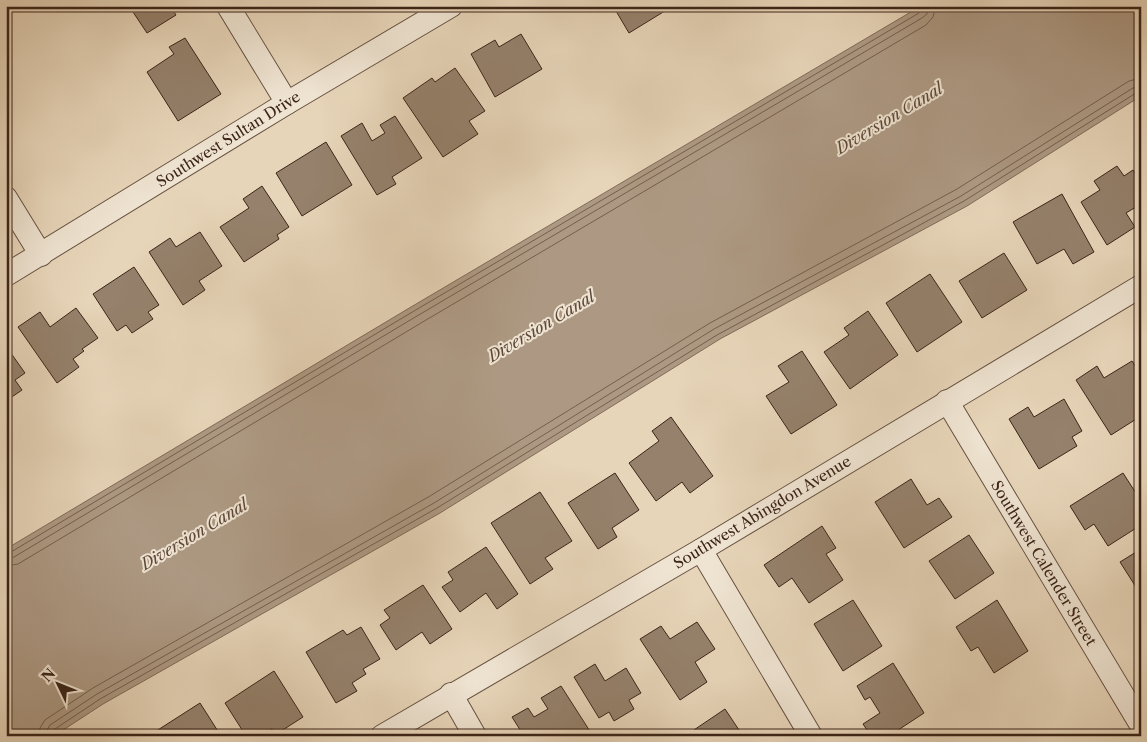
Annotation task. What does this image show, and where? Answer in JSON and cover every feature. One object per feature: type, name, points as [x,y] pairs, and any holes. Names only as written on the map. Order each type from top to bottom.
[{"type":"street","points":[[228,6],[287,103]]},
{"type":"street","name":"Southwest Sultan Drive","points":[[6,275],[287,103],[451,6]]},
{"type":"street","points":[[6,198],[41,255]]},
{"type":"street","name":"Southwest Abingdon Avenue","points":[[382,736],[451,694],[701,550],[1141,286]]},
{"type":"street","name":"Southwest Calender Street","points":[[947,401],[1141,725]]},
{"type":"street","points":[[701,550],[811,736]]},
{"type":"street","points":[[451,694],[475,736]]},
{"type":"water","name":"Diversion Canal","points":[[921,6],[1141,6],[1141,96],[967,206],[720,339],[440,513],[103,704],[54,736],[6,736],[6,549]]},
{"type":"building","points":[[129,6],[170,6],[176,15],[147,33]]},
{"type":"building","points":[[613,6],[673,6],[629,33]]},
{"type":"building","points":[[521,34],[542,69],[495,97],[471,54],[495,40],[499,47]]},
{"type":"building","points":[[185,38],[221,94],[178,121],[147,72],[174,54],[169,47]]},
{"type":"building","points":[[455,68],[485,111],[469,121],[478,134],[443,157],[403,98],[432,78],[435,82]]},
{"type":"building","points":[[395,116],[422,158],[392,177],[396,184],[377,195],[341,136],[362,123],[372,141],[385,133],[380,125]]},
{"type":"building","points":[[326,142],[352,185],[302,216],[276,173]]},
{"type":"building","points":[[1117,166],[1124,176],[1133,170],[1141,182],[1141,204],[1126,213],[1135,227],[1107,245],[1081,202],[1100,190],[1094,181]]},
{"type":"building","points":[[262,186],[289,227],[277,235],[279,239],[244,262],[220,227],[249,208],[243,199]]},
{"type":"building","points":[[1062,194],[1094,252],[1073,264],[1064,249],[1037,264],[1013,222]]},
{"type":"building","points":[[200,232],[222,266],[199,281],[205,290],[183,305],[149,252],[170,238],[176,247]]},
{"type":"building","points":[[1004,253],[1027,290],[982,318],[959,281]]},
{"type":"building","points":[[134,267],[159,305],[148,312],[153,319],[132,333],[126,325],[117,331],[93,294]]},
{"type":"building","points":[[930,274],[962,322],[917,352],[886,303]]},
{"type":"building","points":[[76,308],[98,338],[82,349],[84,351],[73,359],[79,367],[57,383],[18,327],[40,312],[50,327]]},
{"type":"building","points":[[868,311],[898,355],[850,389],[824,352],[849,335],[844,328]]},
{"type":"building","points":[[8,349],[25,373],[15,380],[22,390],[6,401],[6,350]]},
{"type":"building","points":[[802,351],[837,405],[791,434],[766,396],[789,382],[778,366]]},
{"type":"building","points":[[1132,361],[1141,375],[1141,416],[1111,435],[1076,380],[1097,366],[1104,378]]},
{"type":"building","points":[[1064,399],[1082,431],[1072,437],[1077,446],[1039,469],[1009,419],[1028,407],[1034,417]]},
{"type":"building","points":[[671,417],[713,476],[690,493],[682,482],[656,501],[629,463],[659,441],[652,431]]},
{"type":"building","points":[[615,473],[639,510],[612,528],[617,537],[598,549],[568,503]]},
{"type":"building","points":[[1123,473],[1141,501],[1141,525],[1108,546],[1094,524],[1085,530],[1070,506]]},
{"type":"building","points":[[911,479],[927,505],[939,498],[952,517],[904,548],[875,502]]},
{"type":"building","points":[[540,492],[572,541],[545,558],[553,569],[530,584],[491,523]]},
{"type":"building","points":[[822,526],[836,548],[826,554],[843,580],[809,603],[792,578],[779,587],[764,565]]},
{"type":"building","points":[[969,535],[994,573],[955,599],[929,561]]},
{"type":"building","points":[[486,547],[518,594],[497,609],[486,593],[460,612],[442,587],[453,580],[448,572]]},
{"type":"building","points":[[1141,549],[1141,595],[1120,562]]},
{"type":"building","points":[[423,585],[452,629],[430,644],[422,632],[396,650],[380,625],[390,618],[384,610]]},
{"type":"building","points":[[853,600],[882,646],[843,671],[814,624]]},
{"type":"building","points":[[997,600],[1028,651],[994,673],[978,647],[971,651],[956,627]]},
{"type":"building","points":[[697,622],[715,649],[695,662],[707,682],[680,700],[640,639],[661,626],[670,639]]},
{"type":"building","points":[[361,627],[380,659],[363,669],[366,674],[352,683],[357,691],[336,703],[306,652],[343,630],[347,635]]},
{"type":"building","points":[[893,663],[924,713],[889,736],[871,736],[863,724],[880,713],[870,697],[865,700],[857,686]]},
{"type":"building","points":[[595,664],[605,681],[626,668],[641,693],[629,700],[634,709],[614,721],[609,712],[599,718],[574,677]]},
{"type":"building","points":[[274,671],[303,717],[275,735],[272,729],[261,736],[246,736],[225,703]]},
{"type":"building","points":[[561,686],[593,736],[524,736],[512,717],[528,708],[534,717],[548,709],[541,698]]},
{"type":"building","points":[[200,703],[221,736],[150,735]]},
{"type":"building","points":[[725,709],[743,736],[685,736]]}]
